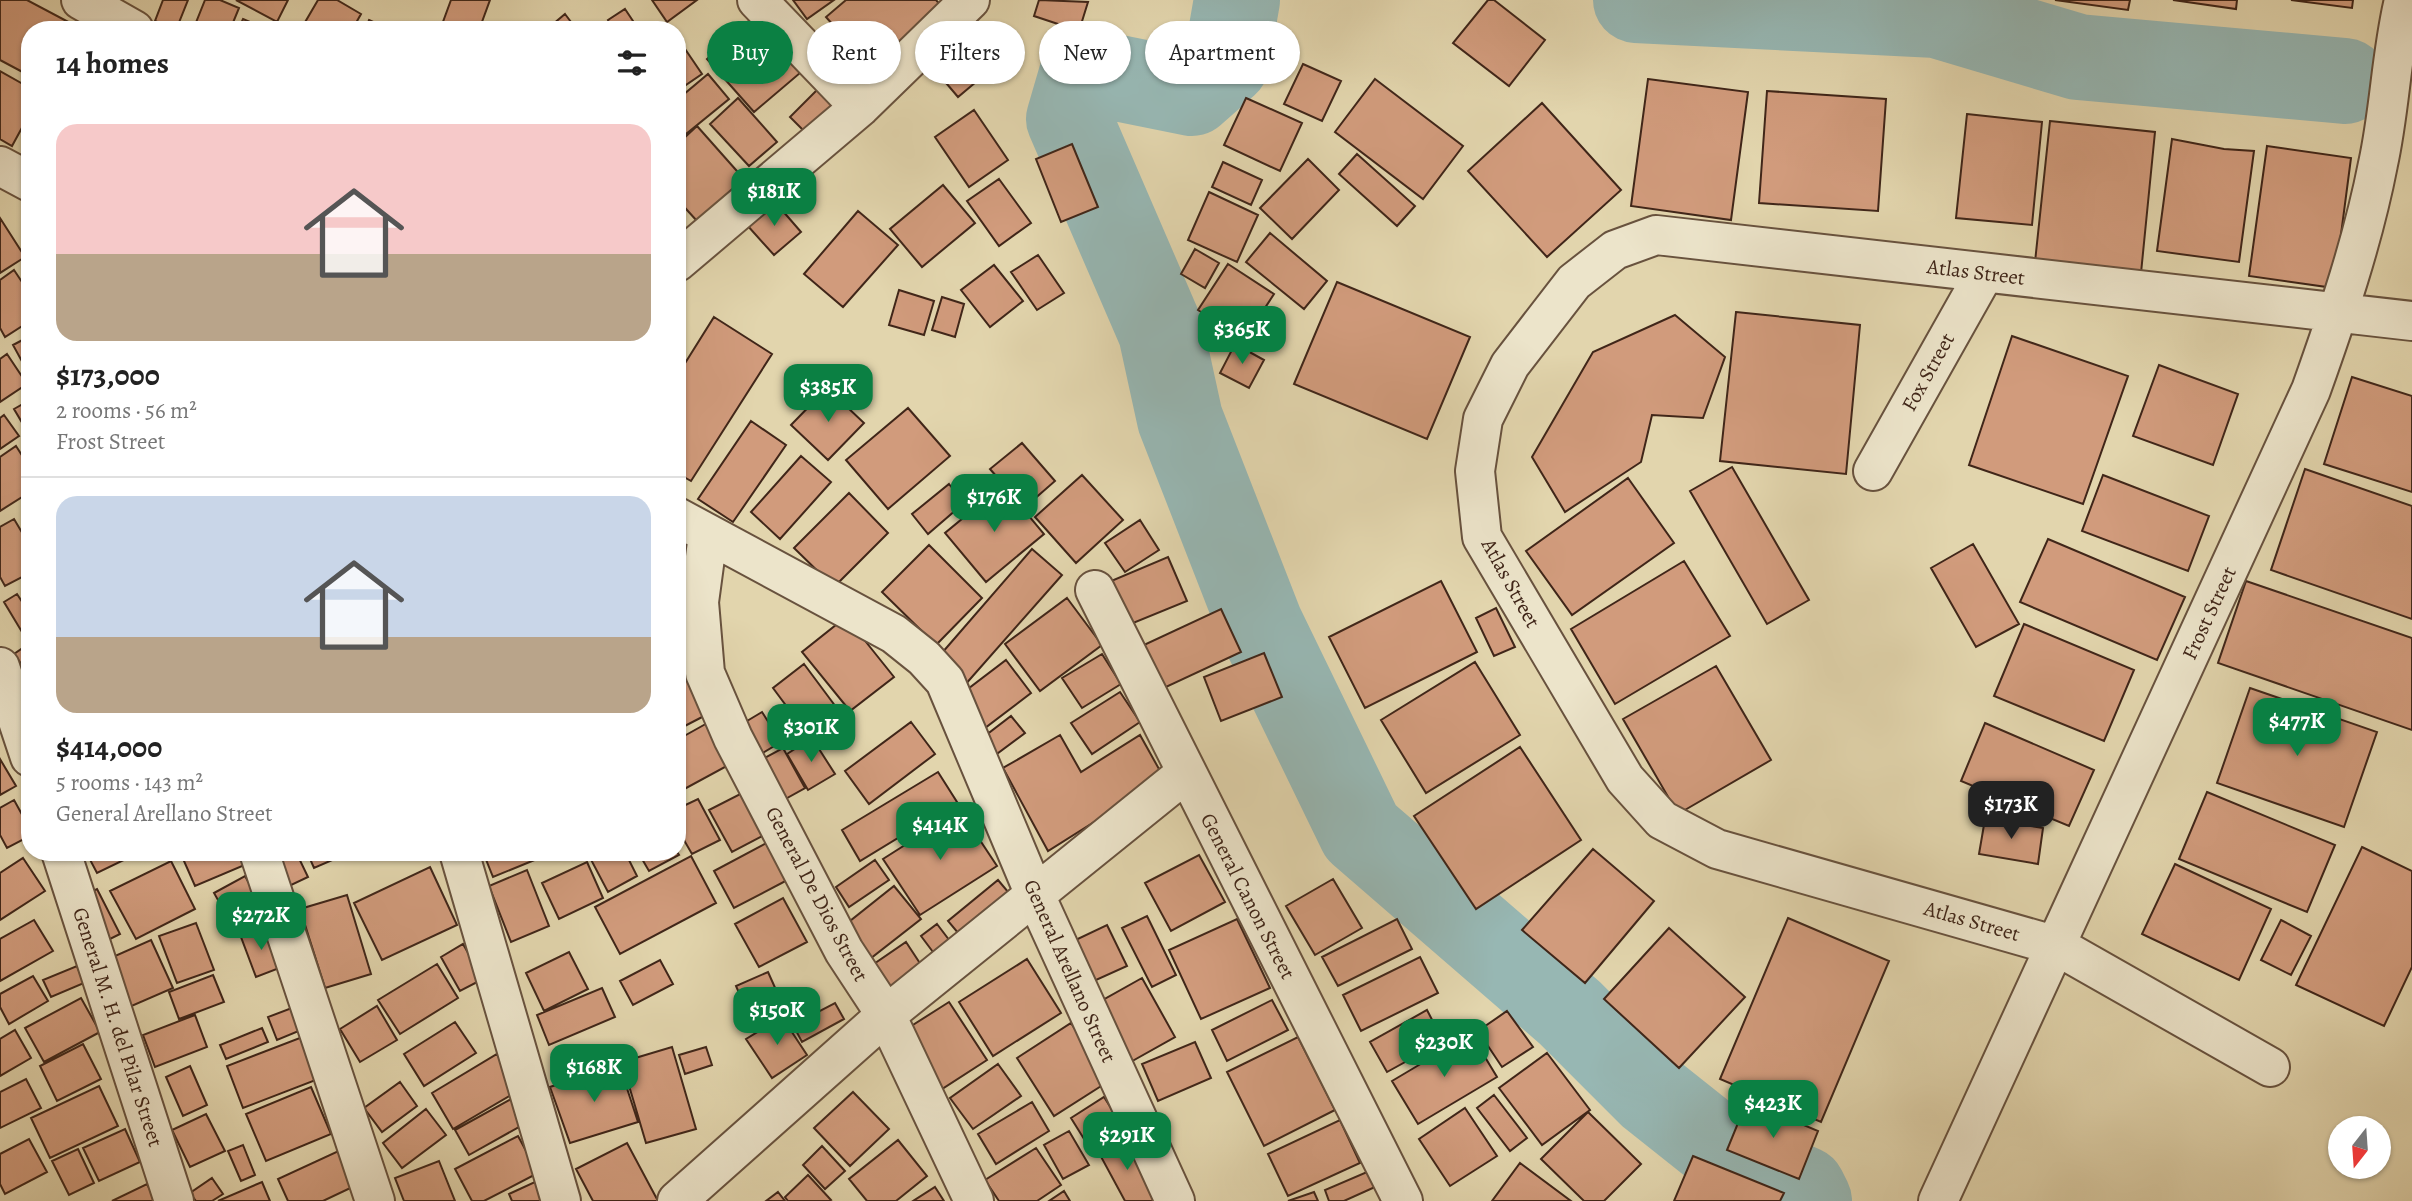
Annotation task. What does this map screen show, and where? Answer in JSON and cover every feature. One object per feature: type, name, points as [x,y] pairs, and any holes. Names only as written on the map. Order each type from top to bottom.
[{"type":"street","points":[[81,0],[118,21]]},
{"type":"street","points":[[757,0],[860,107]]},
{"type":"street","points":[[686,254],[860,107],[970,0]]},
{"type":"street","name":"Frost Street","points":[[1938,1201],[2311,390],[2339,313],[2379,164],[2396,34],[2404,0]]},
{"type":"street","points":[[0,166],[21,176]]},
{"type":"street","name":"Atlas Street","points":[[2270,1067],[2057,946],[1717,849],[1662,820],[1625,779],[1482,537],[1475,471],[1483,419],[1510,365],[1574,282],[1615,250],[1656,235],[2412,321]]},
{"type":"street","name":"Fox Street","points":[[1872,471],[1984,274]]},
{"type":"street","name":"General Arellano Street","points":[[692,526],[894,634],[945,681],[1035,895],[1175,1201]]},
{"type":"street","name":"General De Dios Street","points":[[692,526],[705,673],[733,738],[844,951],[886,1015],[974,1201]]},
{"type":"street","name":"General Canon Street","points":[[1095,590],[1403,1201]]},
{"type":"street","points":[[0,667],[21,730]]},
{"type":"street","points":[[677,1201],[886,1015],[1186,772]]},
{"type":"street","name":"General M. H. del Pilar Street","points":[[64,861],[174,1201]]},
{"type":"street","points":[[262,861],[375,1201]]},
{"type":"street","points":[[462,861],[561,1201]]},
{"type":"building","points":[[0,0],[27,0],[67,21],[21,21],[21,71],[0,60]]},
{"type":"building","points":[[163,0],[188,0],[180,21],[155,21]]},
{"type":"building","points":[[205,0],[220,0],[239,8],[234,21],[197,21]]},
{"type":"building","points":[[236,0],[288,0],[275,21]]},
{"type":"building","points":[[318,0],[337,0],[361,14],[357,21],[306,21]]},
{"type":"building","points":[[451,0],[490,0],[482,21],[443,21]]},
{"type":"building","points":[[652,0],[697,0],[668,21]]},
{"type":"building","points":[[793,0],[834,0],[807,19]]},
{"type":"building","points":[[846,0],[936,0],[951,17],[946,21],[915,21],[915,48],[901,60],[901,21],[830,21],[826,17]]},
{"type":"building","points":[[1039,0],[1088,2],[1082,21],[1049,21],[1034,16]]},
{"type":"building","points":[[1488,0],[1494,0],[1545,40],[1509,86],[1453,43]]},
{"type":"building","points":[[2055,0],[2130,0],[2128,10]]},
{"type":"building","points":[[2173,0],[2237,0],[2236,9]]},
{"type":"building","points":[[2291,0],[2353,0],[2352,8]]},
{"type":"building","points":[[625,9],[633,21],[609,21]]},
{"type":"building","points":[[565,14],[570,21],[557,21]]},
{"type":"building","points":[[686,50],[702,74],[686,85]]},
{"type":"building","points":[[1303,64],[1341,81],[1322,121],[1284,104],[1294,84],[1300,84]]},
{"type":"building","points":[[793,65],[800,73],[793,79]]},
{"type":"building","points":[[0,71],[21,83],[21,130],[12,146],[0,139]]},
{"type":"building","points":[[707,75],[707,84],[716,84],[729,99],[686,134],[686,92]]},
{"type":"building","points":[[1375,79],[1463,146],[1423,199],[1335,132]]},
{"type":"building","points":[[1648,79],[1748,92],[1731,220],[1631,206]]},
{"type":"building","points":[[729,84],[787,84],[754,112]]},
{"type":"building","points":[[947,84],[974,84],[958,97]]},
{"type":"building","points":[[822,85],[840,104],[809,136],[790,117]]},
{"type":"building","points":[[1767,91],[1886,99],[1878,211],[1759,203]]},
{"type":"building","points":[[738,98],[777,142],[749,166],[710,124]]},
{"type":"building","points":[[1246,98],[1302,123],[1280,171],[1224,145]]},
{"type":"building","points":[[1542,103],[1621,190],[1547,257],[1468,171]]},
{"type":"building","points":[[974,110],[1008,160],[969,187],[935,137]]},
{"type":"building","points":[[1967,114],[2042,122],[2032,225],[1956,218]]},
{"type":"building","points":[[2050,121],[2155,132],[2141,273],[2035,262]]},
{"type":"building","points":[[697,126],[744,179],[697,221],[686,209],[686,136]]},
{"type":"building","points":[[2172,139],[2224,149],[2254,151],[2239,262],[2157,251]]},
{"type":"building","points":[[1072,144],[1098,207],[1061,222],[1036,159]]},
{"type":"building","points":[[2267,146],[2351,158],[2334,288],[2249,276]]},
{"type":"building","points":[[1357,154],[1415,206],[1397,226],[1339,174]]},
{"type":"building","points":[[1308,159],[1339,190],[1292,239],[1260,208]]},
{"type":"building","points":[[1223,162],[1262,180],[1251,205],[1212,187]]},
{"type":"building","points":[[999,179],[1031,223],[999,246],[967,201]]},
{"type":"building","points":[[943,185],[975,223],[922,267],[890,229]]},
{"type":"building","points":[[1209,192],[1258,215],[1237,262],[1188,240]]},
{"type":"building","points":[[775,202],[801,232],[774,255],[747,225]]},
{"type":"building","points":[[858,211],[898,245],[843,307],[804,274]]},
{"type":"building","points":[[0,218],[21,251],[21,260],[0,273]]},
{"type":"building","points":[[1270,233],[1327,281],[1304,309],[1246,262]]},
{"type":"building","points":[[1195,249],[1219,263],[1205,288],[1181,274]]},
{"type":"building","points":[[1038,255],[1064,293],[1037,310],[1011,272]]},
{"type":"building","points":[[1228,264],[1274,294],[1244,340],[1198,310]]},
{"type":"building","points":[[994,265],[1023,301],[990,327],[961,290]]},
{"type":"building","points":[[14,270],[21,280],[21,327],[5,337],[0,328],[0,280]]},
{"type":"building","points":[[1337,282],[1470,337],[1427,439],[1294,384]]},
{"type":"building","points":[[899,290],[934,301],[924,335],[889,325]]},
{"type":"building","points":[[942,297],[964,304],[955,337],[932,330]]},
{"type":"building","points":[[1736,312],[1860,325],[1846,474],[1720,461]]},
{"type":"building","points":[[1675,315],[1725,357],[1703,418],[1652,415],[1641,462],[1565,512],[1532,457],[1593,352]]},
{"type":"building","points":[[714,317],[772,354],[691,481],[686,478],[686,362]]},
{"type":"building","points":[[2012,336],[2128,376],[2083,504],[1969,465]]},
{"type":"building","points":[[21,341],[21,360],[13,345]]},
{"type":"building","points":[[1235,344],[1264,360],[1249,388],[1220,373]]},
{"type":"building","points":[[7,354],[21,375],[21,388],[0,402],[0,359]]},
{"type":"building","points":[[2159,365],[2238,394],[2213,465],[2133,436]]},
{"type":"building","points":[[2352,377],[2412,396],[2412,492],[2324,464]]},
{"type":"building","points":[[827,388],[864,423],[828,460],[791,425]]},
{"type":"building","points":[[21,405],[21,421],[14,409]]},
{"type":"building","points":[[908,408],[950,456],[888,509],[846,460]]},
{"type":"building","points":[[4,415],[19,436],[0,449],[0,418]]},
{"type":"building","points":[[751,421],[786,445],[733,522],[698,499]]},
{"type":"building","points":[[1022,443],[1055,481],[1024,508],[990,469]]},
{"type":"building","points":[[16,446],[21,454],[21,498],[0,511],[0,457]]},
{"type":"building","points":[[801,456],[831,482],[780,539],[751,512]]},
{"type":"building","points":[[1732,467],[1809,600],[1767,624],[1690,491]]},
{"type":"building","points":[[2305,469],[2412,506],[2412,619],[2271,570]]},
{"type":"building","points":[[1082,475],[1123,520],[1076,563],[1035,517]]},
{"type":"building","points":[[2103,475],[2209,516],[2188,571],[2082,531]]},
{"type":"building","points":[[1628,478],[1674,543],[1572,615],[1526,551]]},
{"type":"building","points":[[949,484],[964,503],[928,534],[912,514]]},
{"type":"building","points":[[1003,485],[1044,534],[986,582],[945,533]]},
{"type":"building","points":[[849,493],[888,533],[834,587],[794,548]]},
{"type":"building","points":[[14,519],[21,531],[21,578],[5,586],[0,577],[0,527]]},
{"type":"building","points":[[1140,520],[1159,550],[1125,572],[1105,543]]},
{"type":"building","points":[[2048,539],[2185,597],[2157,660],[2020,602]]},
{"type":"building","points":[[1973,544],[2019,624],[1976,647],[1931,568]]},
{"type":"building","points":[[929,545],[982,598],[936,645],[882,592]]},
{"type":"building","points":[[1032,549],[1062,575],[964,686],[935,661]]},
{"type":"building","points":[[1168,557],[1187,601],[1116,630],[1097,587]]},
{"type":"building","points":[[1684,561],[1730,636],[1615,704],[1571,629]]},
{"type":"building","points":[[1441,581],[1477,652],[1365,708],[1329,637]]},
{"type":"building","points":[[2246,581],[2412,638],[2412,730],[2218,663]]},
{"type":"building","points":[[17,594],[21,600],[21,630],[4,602]]},
{"type":"building","points":[[1067,598],[1102,645],[1040,691],[1005,644]]},
{"type":"building","points":[[1496,608],[1515,647],[1494,656],[1476,618]]},
{"type":"building","points":[[1221,609],[1241,652],[1151,694],[1131,651]]},
{"type":"building","points":[[846,617],[894,677],[850,711],[802,652]]},
{"type":"building","points":[[2024,624],[2134,670],[2104,741],[1994,696]]},
{"type":"building","points":[[21,649],[21,664],[14,654]]},
{"type":"building","points":[[1264,653],[1282,697],[1221,721],[1204,677]]},
{"type":"building","points":[[1102,654],[1121,684],[1082,708],[1062,678]]},
{"type":"building","points":[[1006,660],[1031,693],[985,728],[960,695]]},
{"type":"building","points":[[1475,662],[1520,735],[1426,793],[1381,720]]},
{"type":"building","points":[[804,664],[836,707],[805,731],[773,688]]},
{"type":"building","points":[[1716,666],[1771,760],[1678,814],[1623,719]]},
{"type":"building","points":[[686,674],[708,714],[686,725]]},
{"type":"building","points":[[2250,688],[2377,732],[2344,827],[2217,783]]},
{"type":"building","points":[[1120,692],[1140,722],[1092,754],[1071,723]]},
{"type":"building","points":[[762,712],[781,742],[761,754],[742,724]]},
{"type":"building","points":[[1011,716],[1025,733],[994,756],[981,739]]},
{"type":"building","points":[[711,721],[734,762],[686,788],[686,735]]},
{"type":"building","points":[[911,722],[935,754],[869,804],[845,771]]},
{"type":"building","points":[[1985,723],[2094,770],[2069,826],[1961,781]]},
{"type":"building","points":[[1060,735],[1081,772],[1140,735],[1164,778],[1048,851],[1003,768]]},
{"type":"building","points":[[812,738],[835,774],[808,790],[787,754]]},
{"type":"building","points":[[1520,747],[1581,840],[1476,909],[1414,816]]},
{"type":"building","points":[[783,748],[805,788],[780,802],[757,762]]},
{"type":"building","points":[[0,759],[16,786],[0,795]]},
{"type":"building","points":[[938,772],[957,802],[860,861],[842,830]]},
{"type":"building","points":[[750,789],[772,831],[732,852],[709,810]]},
{"type":"building","points":[[2207,792],[2335,845],[2307,912],[2179,859]]},
{"type":"building","points":[[698,799],[720,840],[692,854],[686,844],[686,805]]},
{"type":"building","points":[[14,800],[21,813],[21,841],[7,848],[0,835],[0,808]]},
{"type":"building","points":[[960,810],[997,866],[920,915],[883,859]]},
{"type":"building","points":[[1985,819],[2043,828],[2038,864],[1979,854]]},
{"type":"building","points":[[774,839],[795,876],[734,908],[714,871]]},
{"type":"building","points":[[2362,847],[2412,871],[2412,967],[2384,1026],[2296,985]]},
{"type":"building","points":[[1593,849],[1654,901],[1585,983],[1522,930]]},
{"type":"building","points":[[1199,855],[1225,902],[1171,931],[1145,883]]},
{"type":"building","points":[[691,856],[716,903],[620,954],[595,907]]},
{"type":"building","points":[[21,859],[25,861],[45,891],[0,920],[0,873]]},
{"type":"building","points":[[875,860],[889,880],[849,907],[836,887]]},
{"type":"building","points":[[91,861],[122,861],[97,873]]},
{"type":"building","points":[[171,861],[195,909],[136,939],[110,891]]},
{"type":"building","points":[[184,861],[246,861],[247,864],[195,886]]},
{"type":"building","points":[[274,861],[300,861],[308,877],[287,887]]},
{"type":"building","points":[[311,861],[330,861],[314,868]]},
{"type":"building","points":[[487,861],[532,861],[493,877]]},
{"type":"building","points":[[592,861],[630,861],[637,876],[608,892]]},
{"type":"building","points":[[643,861],[668,861],[649,871]]},
{"type":"building","points":[[587,862],[603,898],[559,919],[542,883]]},
{"type":"building","points":[[2175,864],[2271,909],[2239,980],[2142,934]]},
{"type":"building","points":[[430,867],[457,925],[382,960],[354,903]]},
{"type":"building","points":[[527,870],[549,926],[511,942],[489,886]]},
{"type":"building","points":[[245,876],[266,913],[235,930],[214,893]]},
{"type":"building","points":[[1333,879],[1362,928],[1315,955],[1286,906]]},
{"type":"building","points":[[998,880],[1019,905],[969,946],[948,921]]},
{"type":"building","points":[[894,886],[921,919],[866,962],[840,929]]},
{"type":"building","points":[[97,889],[120,934],[104,942],[81,897]]},
{"type":"building","points":[[347,895],[371,974],[325,988],[300,909]]},
{"type":"building","points":[[783,898],[807,942],[759,967],[735,924]]},
{"type":"building","points":[[1147,916],[1176,975],[1152,987],[1122,928]]},
{"type":"building","points":[[1788,918],[1889,961],[1821,1122],[1720,1079]]},
{"type":"building","points":[[1237,919],[1270,988],[1201,1019],[1169,950]]},
{"type":"building","points":[[1397,919],[1412,949],[1338,986],[1322,957]]},
{"type":"building","points":[[34,920],[53,951],[0,981],[0,939]]},
{"type":"building","points":[[2281,920],[2311,936],[2291,975],[2261,960]]},
{"type":"building","points":[[196,923],[214,970],[177,983],[159,936]]},
{"type":"building","points":[[937,924],[959,953],[942,964],[921,936]]},
{"type":"building","points":[[1107,925],[1127,966],[1085,985],[1065,945]]},
{"type":"building","points":[[267,928],[282,967],[256,977],[241,937]]},
{"type":"building","points":[[1669,928],[1745,997],[1679,1068],[1604,999]]},
{"type":"building","points":[[151,940],[173,988],[127,1008],[106,960]]},
{"type":"building","points":[[906,942],[927,974],[890,1000],[868,968]]},
{"type":"building","points":[[463,944],[483,979],[460,991],[441,957]]},
{"type":"building","points":[[569,952],[588,989],[544,1011],[526,973]]},
{"type":"building","points":[[1420,957],[1438,993],[1361,1031],[1343,995]]},
{"type":"building","points":[[1027,959],[1061,1013],[993,1056],[959,1002]]},
{"type":"building","points":[[660,960],[673,984],[633,1005],[620,981]]},
{"type":"building","points":[[437,964],[458,998],[400,1034],[378,1000]]},
{"type":"building","points":[[77,966],[84,983],[51,997],[43,980]]},
{"type":"building","points":[[768,972],[781,1001],[749,1016],[736,986]]},
{"type":"building","points":[[213,975],[224,1002],[179,1019],[169,992]]},
{"type":"building","points":[[33,976],[48,1001],[9,1024],[0,1007],[0,994]]},
{"type":"building","points":[[1142,978],[1175,1037],[1127,1064],[1094,1005]]},
{"type":"building","points":[[602,988],[615,1017],[549,1045],[537,1015]]},
{"type":"building","points":[[81,998],[100,1032],[44,1062],[25,1028]]},
{"type":"building","points":[[1272,1000],[1288,1030],[1227,1061],[1212,1030]]},
{"type":"building","points":[[949,1002],[987,1060],[942,1089],[905,1030]]},
{"type":"building","points":[[835,1003],[844,1019],[802,1042],[793,1025]]},
{"type":"building","points":[[297,1006],[306,1028],[277,1040],[268,1017]]},
{"type":"building","points":[[377,1006],[397,1040],[360,1062],[340,1029]]},
{"type":"building","points":[[1427,1010],[1443,1041],[1387,1072],[1370,1042]]},
{"type":"building","points":[[1507,1011],[1533,1047],[1502,1067],[1478,1031]]},
{"type":"building","points":[[195,1015],[207,1047],[155,1067],[143,1035]]},
{"type":"building","points":[[782,1017],[807,1055],[772,1078],[746,1039]]},
{"type":"building","points":[[455,1022],[476,1053],[424,1086],[404,1054]]},
{"type":"building","points":[[1071,1023],[1109,1081],[1054,1116],[1017,1058]]},
{"type":"building","points":[[262,1028],[268,1042],[226,1059],[220,1045]]},
{"type":"building","points":[[15,1030],[31,1058],[0,1076],[0,1039]]},
{"type":"building","points":[[1471,1034],[1497,1077],[1418,1124],[1392,1081]]},
{"type":"building","points":[[305,1036],[321,1078],[243,1108],[227,1066]]},
{"type":"building","points":[[1298,1037],[1335,1110],[1264,1146],[1227,1072]]},
{"type":"building","points":[[1195,1042],[1211,1078],[1158,1101],[1142,1064]]},
{"type":"building","points":[[83,1044],[101,1079],[57,1101],[40,1066]]},
{"type":"building","points":[[672,1047],[696,1129],[646,1143],[622,1062]]},
{"type":"building","points":[[706,1047],[712,1065],[685,1074],[679,1055]]},
{"type":"building","points":[[1547,1053],[1590,1110],[1542,1145],[1499,1088]]},
{"type":"building","points":[[497,1054],[518,1091],[453,1129],[432,1093]]},
{"type":"building","points":[[619,1064],[638,1122],[570,1143],[550,1087]]},
{"type":"building","points":[[998,1064],[1021,1096],[973,1129],[950,1098]]},
{"type":"building","points":[[190,1066],[207,1105],[183,1116],[166,1077]]},
{"type":"building","points":[[26,1079],[41,1108],[0,1128],[0,1092]]},
{"type":"building","points":[[400,1082],[417,1106],[382,1132],[364,1108]]},
{"type":"building","points":[[99,1086],[118,1126],[50,1158],[31,1118]]},
{"type":"building","points":[[311,1087],[331,1134],[266,1161],[246,1114]]},
{"type":"building","points":[[853,1092],[889,1129],[850,1166],[814,1128]]},
{"type":"building","points":[[1494,1095],[1527,1138],[1510,1151],[1477,1108]]},
{"type":"building","points":[[1104,1097],[1123,1127],[1089,1147],[1071,1118]]},
{"type":"building","points":[[513,1098],[526,1123],[469,1155],[455,1130]]},
{"type":"building","points":[[1747,1101],[1818,1131],[1799,1179],[1727,1150]]},
{"type":"building","points":[[1032,1102],[1049,1131],[996,1164],[978,1134]]},
{"type":"building","points":[[1465,1108],[1497,1156],[1450,1186],[1419,1139]]},
{"type":"building","points":[[426,1109],[446,1135],[402,1168],[383,1143]]},
{"type":"building","points":[[1588,1112],[1641,1164],[1604,1201],[1584,1201],[1541,1159]]},
{"type":"building","points":[[206,1114],[225,1151],[190,1167],[172,1130]]},
{"type":"building","points":[[1340,1120],[1360,1163],[1288,1196],[1268,1154]]},
{"type":"building","points":[[125,1129],[140,1162],[99,1181],[83,1148]]},
{"type":"building","points":[[1069,1131],[1089,1165],[1063,1179],[1044,1145]]},
{"type":"building","points":[[518,1136],[538,1173],[484,1201],[472,1201],[455,1169]]},
{"type":"building","points":[[1129,1137],[1155,1201],[1125,1201],[1099,1153]]},
{"type":"building","points":[[29,1139],[47,1172],[5,1194],[0,1184],[0,1154]]},
{"type":"building","points":[[898,1140],[927,1176],[896,1201],[867,1201],[849,1179]]},
{"type":"building","points":[[627,1143],[658,1201],[593,1201],[576,1169]]},
{"type":"building","points":[[243,1145],[255,1175],[241,1181],[228,1151]]},
{"type":"building","points":[[822,1146],[845,1171],[825,1189],[803,1165]]},
{"type":"building","points":[[345,1148],[361,1183],[323,1201],[288,1201],[278,1179]]},
{"type":"building","points":[[1036,1148],[1061,1185],[1037,1201],[999,1201],[985,1180]]},
{"type":"building","points":[[78,1149],[94,1183],[69,1195],[52,1161]]},
{"type":"building","points":[[1693,1156],[1784,1193],[1780,1201],[1674,1201]]},
{"type":"building","points":[[439,1161],[455,1201],[404,1201],[395,1178]]},
{"type":"building","points":[[1520,1163],[1571,1201],[1492,1201]]},
{"type":"building","points":[[1367,1172],[1375,1187],[1344,1201],[1329,1201],[1325,1190]]},
{"type":"building","points":[[808,1175],[831,1200],[788,1201],[785,1197]]},
{"type":"building","points":[[212,1178],[223,1194],[212,1201],[196,1201],[190,1193]]},
{"type":"building","points":[[537,1181],[545,1201],[512,1201],[509,1194]]},
{"type":"building","points":[[262,1182],[270,1201],[218,1201]]},
{"type":"building","points":[[147,1184],[156,1201],[112,1201]]},
{"type":"building","points":[[935,1187],[944,1201],[913,1201]]},
{"type":"building","points":[[1064,1191],[1070,1201],[1049,1201]]},
{"type":"building","points":[[778,1192],[785,1201],[766,1201]]},
{"type":"building","points":[[1314,1192],[1318,1201],[1288,1201]]},
{"type":"waterway","points":[[1237,0],[1226,63],[1192,93],[1083,71],[1069,119],[1161,332],[1180,419],[1260,624],[1361,832],[1570,1013],[1651,1094],[1729,1156],[1803,1189],[1809,1201]]},
{"type":"waterway","points":[[1636,0],[1937,15],[2078,57],[2345,81]]}]
